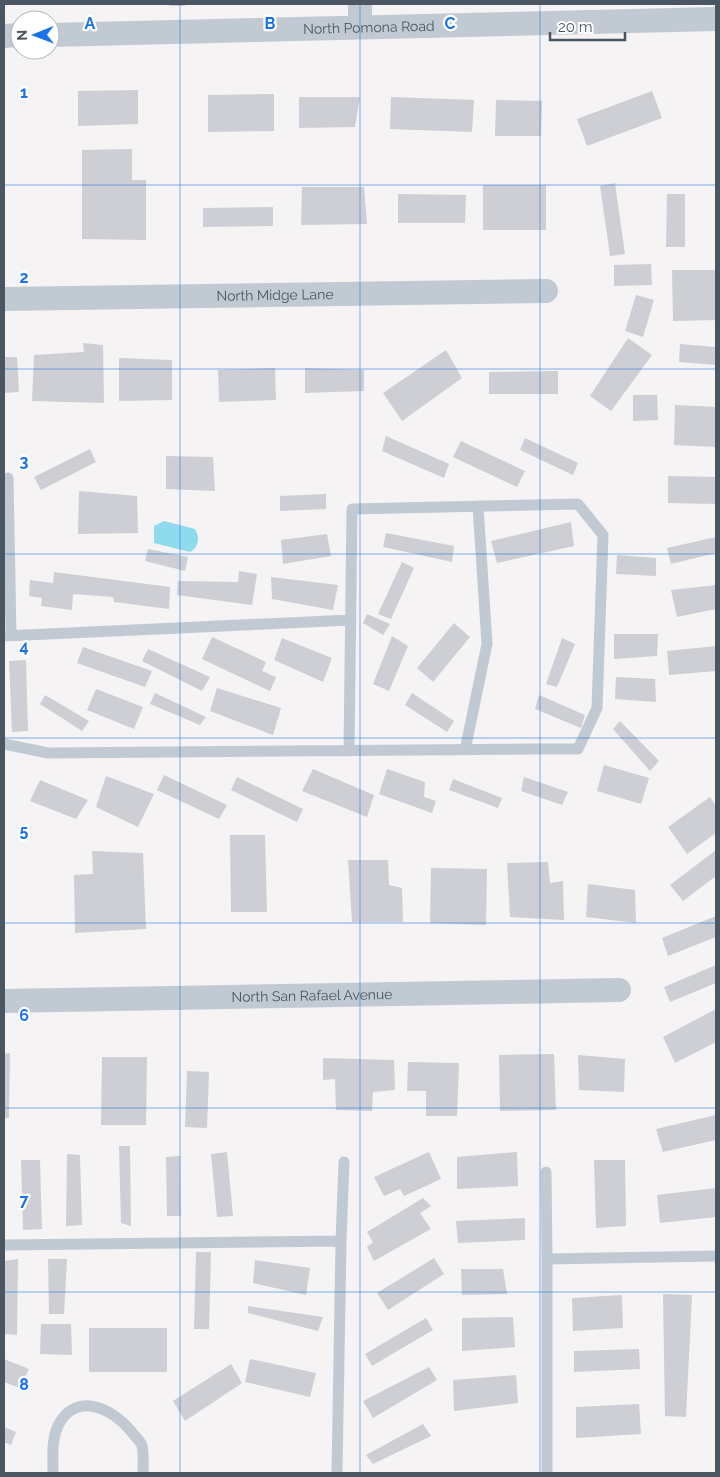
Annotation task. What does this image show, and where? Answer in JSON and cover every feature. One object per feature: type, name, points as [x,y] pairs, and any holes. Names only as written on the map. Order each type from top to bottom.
[{"type":"street","name":"North Pomona Road","points":[[60,34],[360,15],[716,18]]},
{"type":"street","name":"North Midge Lane","points":[[4,298],[546,291]]},
{"type":"street","name":"North San Rafael Avenue","points":[[4,1001],[619,990]]},
{"type":"lane","points":[[8,478],[8,635],[351,620]]},
{"type":"lane","points":[[4,744],[48,753],[349,751],[578,749],[597,708],[603,535],[578,504],[352,509],[349,751]]},
{"type":"lane","points":[[465,750],[487,644],[478,506]]},
{"type":"lane","points":[[336,1473],[344,1162]]},
{"type":"lane","points":[[546,1172],[547,1473]]},
{"type":"lane","points":[[4,1245],[341,1241]]},
{"type":"lane","points":[[546,1260],[716,1256]]},
{"type":"lane","points":[[53,1473],[54,1437],[59,1424],[80,1406],[97,1406],[111,1411],[125,1424],[142,1446],[143,1473]]},
{"type":"water","points":[[164,521],[195,529],[198,535],[198,542],[193,550],[190,552],[154,543],[154,526]]},
{"type":"building","points":[[169,4],[185,4],[185,6],[169,6]]},
{"type":"building","points":[[138,90],[138,124],[78,126],[78,91]]},
{"type":"building","points":[[652,91],[662,118],[587,146],[577,119]]},
{"type":"building","points":[[274,94],[274,131],[208,132],[208,95]]},
{"type":"building","points":[[299,97],[360,97],[355,127],[299,128]]},
{"type":"building","points":[[391,97],[474,100],[472,132],[390,129]]},
{"type":"building","points":[[496,100],[542,101],[541,136],[495,136]]},
{"type":"building","points":[[132,149],[132,180],[146,180],[146,240],[82,239],[82,150]]},
{"type":"building","points":[[615,183],[625,254],[610,256],[600,186]]},
{"type":"building","points":[[483,185],[546,185],[546,230],[483,230]]},
{"type":"building","points":[[302,187],[364,187],[367,224],[301,225]]},
{"type":"building","points":[[398,194],[466,195],[465,223],[398,223]]},
{"type":"building","points":[[667,194],[685,194],[685,247],[666,247]]},
{"type":"building","points":[[273,207],[273,226],[203,227],[203,208]]},
{"type":"building","points":[[651,264],[652,285],[614,286],[614,265]]},
{"type":"building","points":[[672,270],[716,270],[716,320],[673,321]]},
{"type":"building","points":[[636,295],[654,300],[643,337],[625,331]]},
{"type":"building","points":[[628,338],[652,355],[611,411],[590,396]]},
{"type":"building","points":[[83,343],[103,345],[104,403],[32,401],[34,355],[84,352]]},
{"type":"building","points":[[680,344],[716,347],[716,365],[679,362]]},
{"type":"building","points":[[446,350],[462,378],[402,421],[383,393]]},
{"type":"building","points":[[4,357],[17,357],[19,392],[4,393]]},
{"type":"building","points":[[119,358],[172,360],[172,400],[119,401]]},
{"type":"building","points":[[275,368],[276,400],[219,402],[218,370]]},
{"type":"building","points":[[305,368],[364,370],[364,391],[305,393]]},
{"type":"building","points":[[558,371],[558,394],[489,394],[489,372]]},
{"type":"building","points":[[633,395],[657,395],[658,420],[633,421]]},
{"type":"building","points":[[675,405],[716,407],[716,447],[674,445]]},
{"type":"building","points":[[386,436],[449,464],[444,478],[382,451]]},
{"type":"building","points":[[525,438],[578,463],[573,475],[520,450]]},
{"type":"building","points":[[461,441],[525,471],[517,487],[453,457]]},
{"type":"building","points":[[90,449],[96,462],[41,490],[34,477]]},
{"type":"building","points":[[166,456],[213,457],[215,491],[166,489]]},
{"type":"building","points":[[668,476],[716,477],[716,504],[668,503]]},
{"type":"building","points":[[79,491],[137,496],[138,533],[78,534]]},
{"type":"building","points":[[326,494],[326,509],[280,511],[280,496]]},
{"type":"building","points":[[571,522],[574,546],[497,563],[491,541]]},
{"type":"building","points":[[386,533],[454,546],[452,562],[383,547]]},
{"type":"building","points":[[327,534],[331,556],[283,564],[281,540]]},
{"type":"building","points":[[716,537],[716,553],[671,564],[667,548]]},
{"type":"building","points":[[148,549],[188,557],[185,571],[145,561]]},
{"type":"building","points":[[617,555],[656,558],[656,576],[616,574]]},
{"type":"building","points":[[402,562],[414,568],[391,619],[378,614]]},
{"type":"building","points":[[239,571],[257,574],[252,605],[177,595],[178,581],[238,582]]},
{"type":"building","points":[[54,572],[170,587],[169,609],[114,602],[113,597],[73,594],[72,610],[41,606],[42,598],[29,596],[30,580],[53,583]]},
{"type":"building","points":[[271,577],[338,585],[333,610],[272,599]]},
{"type":"building","points":[[716,585],[716,609],[677,617],[671,590]]},
{"type":"building","points":[[367,614],[390,624],[383,635],[363,623]]},
{"type":"building","points":[[454,623],[470,637],[433,682],[417,668]]},
{"type":"building","points":[[614,634],[658,634],[657,656],[614,659]]},
{"type":"building","points":[[392,636],[408,646],[389,691],[373,684]]},
{"type":"building","points":[[212,637],[266,662],[262,671],[276,677],[270,691],[202,659]]},
{"type":"building","points":[[282,638],[332,658],[323,682],[274,660]]},
{"type":"building","points":[[562,638],[575,644],[557,687],[546,684]]},
{"type":"building","points":[[716,646],[716,671],[669,675],[667,651]]},
{"type":"building","points":[[83,647],[152,671],[145,687],[77,663]]},
{"type":"building","points":[[148,649],[210,677],[202,691],[142,661]]},
{"type":"building","points":[[26,660],[28,731],[12,732],[9,661]]},
{"type":"building","points":[[616,677],[655,679],[656,702],[615,699]]},
{"type":"building","points":[[217,688],[281,708],[273,735],[210,711]]},
{"type":"building","points":[[96,689],[143,707],[134,729],[87,710]]},
{"type":"building","points":[[155,693],[206,717],[200,725],[150,704]]},
{"type":"building","points":[[412,693],[454,721],[447,732],[405,705]]},
{"type":"building","points":[[45,695],[89,721],[82,731],[40,704]]},
{"type":"building","points":[[539,695],[585,715],[581,728],[535,709]]},
{"type":"building","points":[[620,721],[659,761],[650,771],[613,729]]},
{"type":"building","points":[[604,765],[649,778],[641,804],[597,791]]},
{"type":"building","points":[[313,769],[374,795],[367,817],[302,791]]},
{"type":"building","points":[[387,769],[425,782],[424,797],[436,801],[432,813],[379,794]]},
{"type":"building","points":[[164,775],[227,805],[219,819],[157,790]]},
{"type":"building","points":[[106,776],[154,794],[138,827],[96,807]]},
{"type":"building","points":[[237,777],[303,809],[297,822],[231,790]]},
{"type":"building","points":[[524,777],[568,792],[562,805],[521,791]]},
{"type":"building","points":[[453,779],[502,798],[498,808],[449,790]]},
{"type":"building","points":[[40,780],[88,800],[76,819],[30,801]]},
{"type":"building","points":[[710,797],[716,806],[716,833],[687,854],[668,827]]},
{"type":"building","points":[[230,835],[265,835],[267,912],[231,912]]},
{"type":"building","points":[[716,850],[716,876],[683,901],[670,885]]},
{"type":"building","points":[[92,851],[143,853],[146,929],[75,933],[74,875],[93,874]]},
{"type":"building","points":[[348,860],[388,860],[389,885],[402,888],[403,922],[352,922]]},
{"type":"building","points":[[548,862],[550,883],[563,881],[564,920],[510,917],[507,863]]},
{"type":"building","points":[[431,868],[487,869],[486,925],[430,923]]},
{"type":"building","points":[[588,884],[635,890],[636,923],[586,917]]},
{"type":"building","points":[[716,916],[716,937],[668,956],[662,938]]},
{"type":"building","points":[[716,965],[716,983],[670,1002],[664,987]]},
{"type":"building","points":[[716,1009],[716,1042],[675,1063],[663,1037]]},
{"type":"building","points":[[10,1053],[9,1118],[4,1118],[4,1054]]},
{"type":"building","points":[[554,1054],[556,1110],[500,1111],[499,1055]]},
{"type":"building","points":[[578,1055],[625,1059],[624,1092],[579,1090]]},
{"type":"building","points":[[102,1057],[147,1057],[146,1125],[101,1125]]},
{"type":"building","points":[[323,1058],[394,1060],[395,1090],[373,1092],[372,1111],[336,1110],[335,1079],[323,1080]]},
{"type":"building","points":[[408,1062],[459,1063],[457,1116],[426,1116],[426,1091],[407,1091]]},
{"type":"building","points":[[187,1071],[209,1072],[207,1128],[185,1127]]},
{"type":"building","points":[[716,1115],[716,1140],[663,1152],[656,1129]]},
{"type":"building","points":[[119,1146],[130,1146],[131,1226],[121,1223]]},
{"type":"building","points":[[227,1152],[233,1216],[217,1217],[211,1154]]},
{"type":"building","points":[[429,1152],[441,1179],[404,1196],[400,1189],[384,1196],[374,1177]]},
{"type":"building","points":[[517,1152],[518,1186],[457,1189],[457,1157]]},
{"type":"building","points":[[67,1154],[80,1155],[82,1225],[66,1226]]},
{"type":"building","points":[[180,1156],[181,1216],[167,1216],[166,1157]]},
{"type":"building","points":[[21,1160],[40,1160],[42,1229],[23,1230]]},
{"type":"building","points":[[594,1160],[625,1160],[626,1226],[596,1228]]},
{"type":"building","points":[[716,1188],[716,1217],[660,1223],[657,1195]]},
{"type":"building","points":[[423,1198],[431,1206],[420,1213],[431,1229],[374,1261],[367,1247],[373,1242],[367,1232]]},
{"type":"building","points":[[525,1218],[525,1240],[458,1243],[456,1221]]},
{"type":"building","points":[[196,1252],[211,1252],[209,1329],[194,1329]]},
{"type":"building","points":[[434,1258],[444,1274],[388,1310],[377,1293]]},
{"type":"building","points":[[18,1259],[17,1335],[4,1334],[4,1261]]},
{"type":"building","points":[[48,1259],[67,1259],[64,1314],[49,1314]]},
{"type":"building","points":[[255,1260],[310,1268],[306,1295],[253,1283]]},
{"type":"building","points":[[461,1269],[503,1269],[507,1294],[462,1295]]},
{"type":"building","points":[[663,1294],[692,1295],[686,1417],[665,1416]]},
{"type":"building","points":[[622,1295],[623,1328],[573,1331],[572,1298]]},
{"type":"building","points":[[248,1306],[323,1317],[318,1331],[248,1313]]},
{"type":"building","points":[[513,1317],[515,1347],[462,1351],[462,1318]]},
{"type":"building","points":[[426,1318],[433,1330],[372,1366],[365,1354]]},
{"type":"building","points":[[41,1324],[71,1324],[72,1355],[40,1354]]},
{"type":"building","points":[[89,1328],[167,1328],[167,1372],[89,1372]]},
{"type":"building","points":[[639,1349],[640,1369],[574,1372],[574,1351]]},
{"type":"building","points":[[4,1359],[29,1369],[20,1388],[4,1382]]},
{"type":"building","points":[[250,1359],[316,1373],[310,1397],[245,1382]]},
{"type":"building","points":[[231,1364],[242,1383],[185,1421],[173,1401]]},
{"type":"building","points":[[429,1367],[437,1380],[373,1418],[363,1401]]},
{"type":"building","points":[[516,1375],[518,1403],[454,1411],[453,1380]]},
{"type":"building","points":[[639,1404],[641,1434],[576,1438],[576,1407]]},
{"type":"building","points":[[423,1424],[431,1436],[373,1464],[366,1455]]},
{"type":"building","points":[[4,1427],[16,1432],[11,1445],[4,1442]]}]
